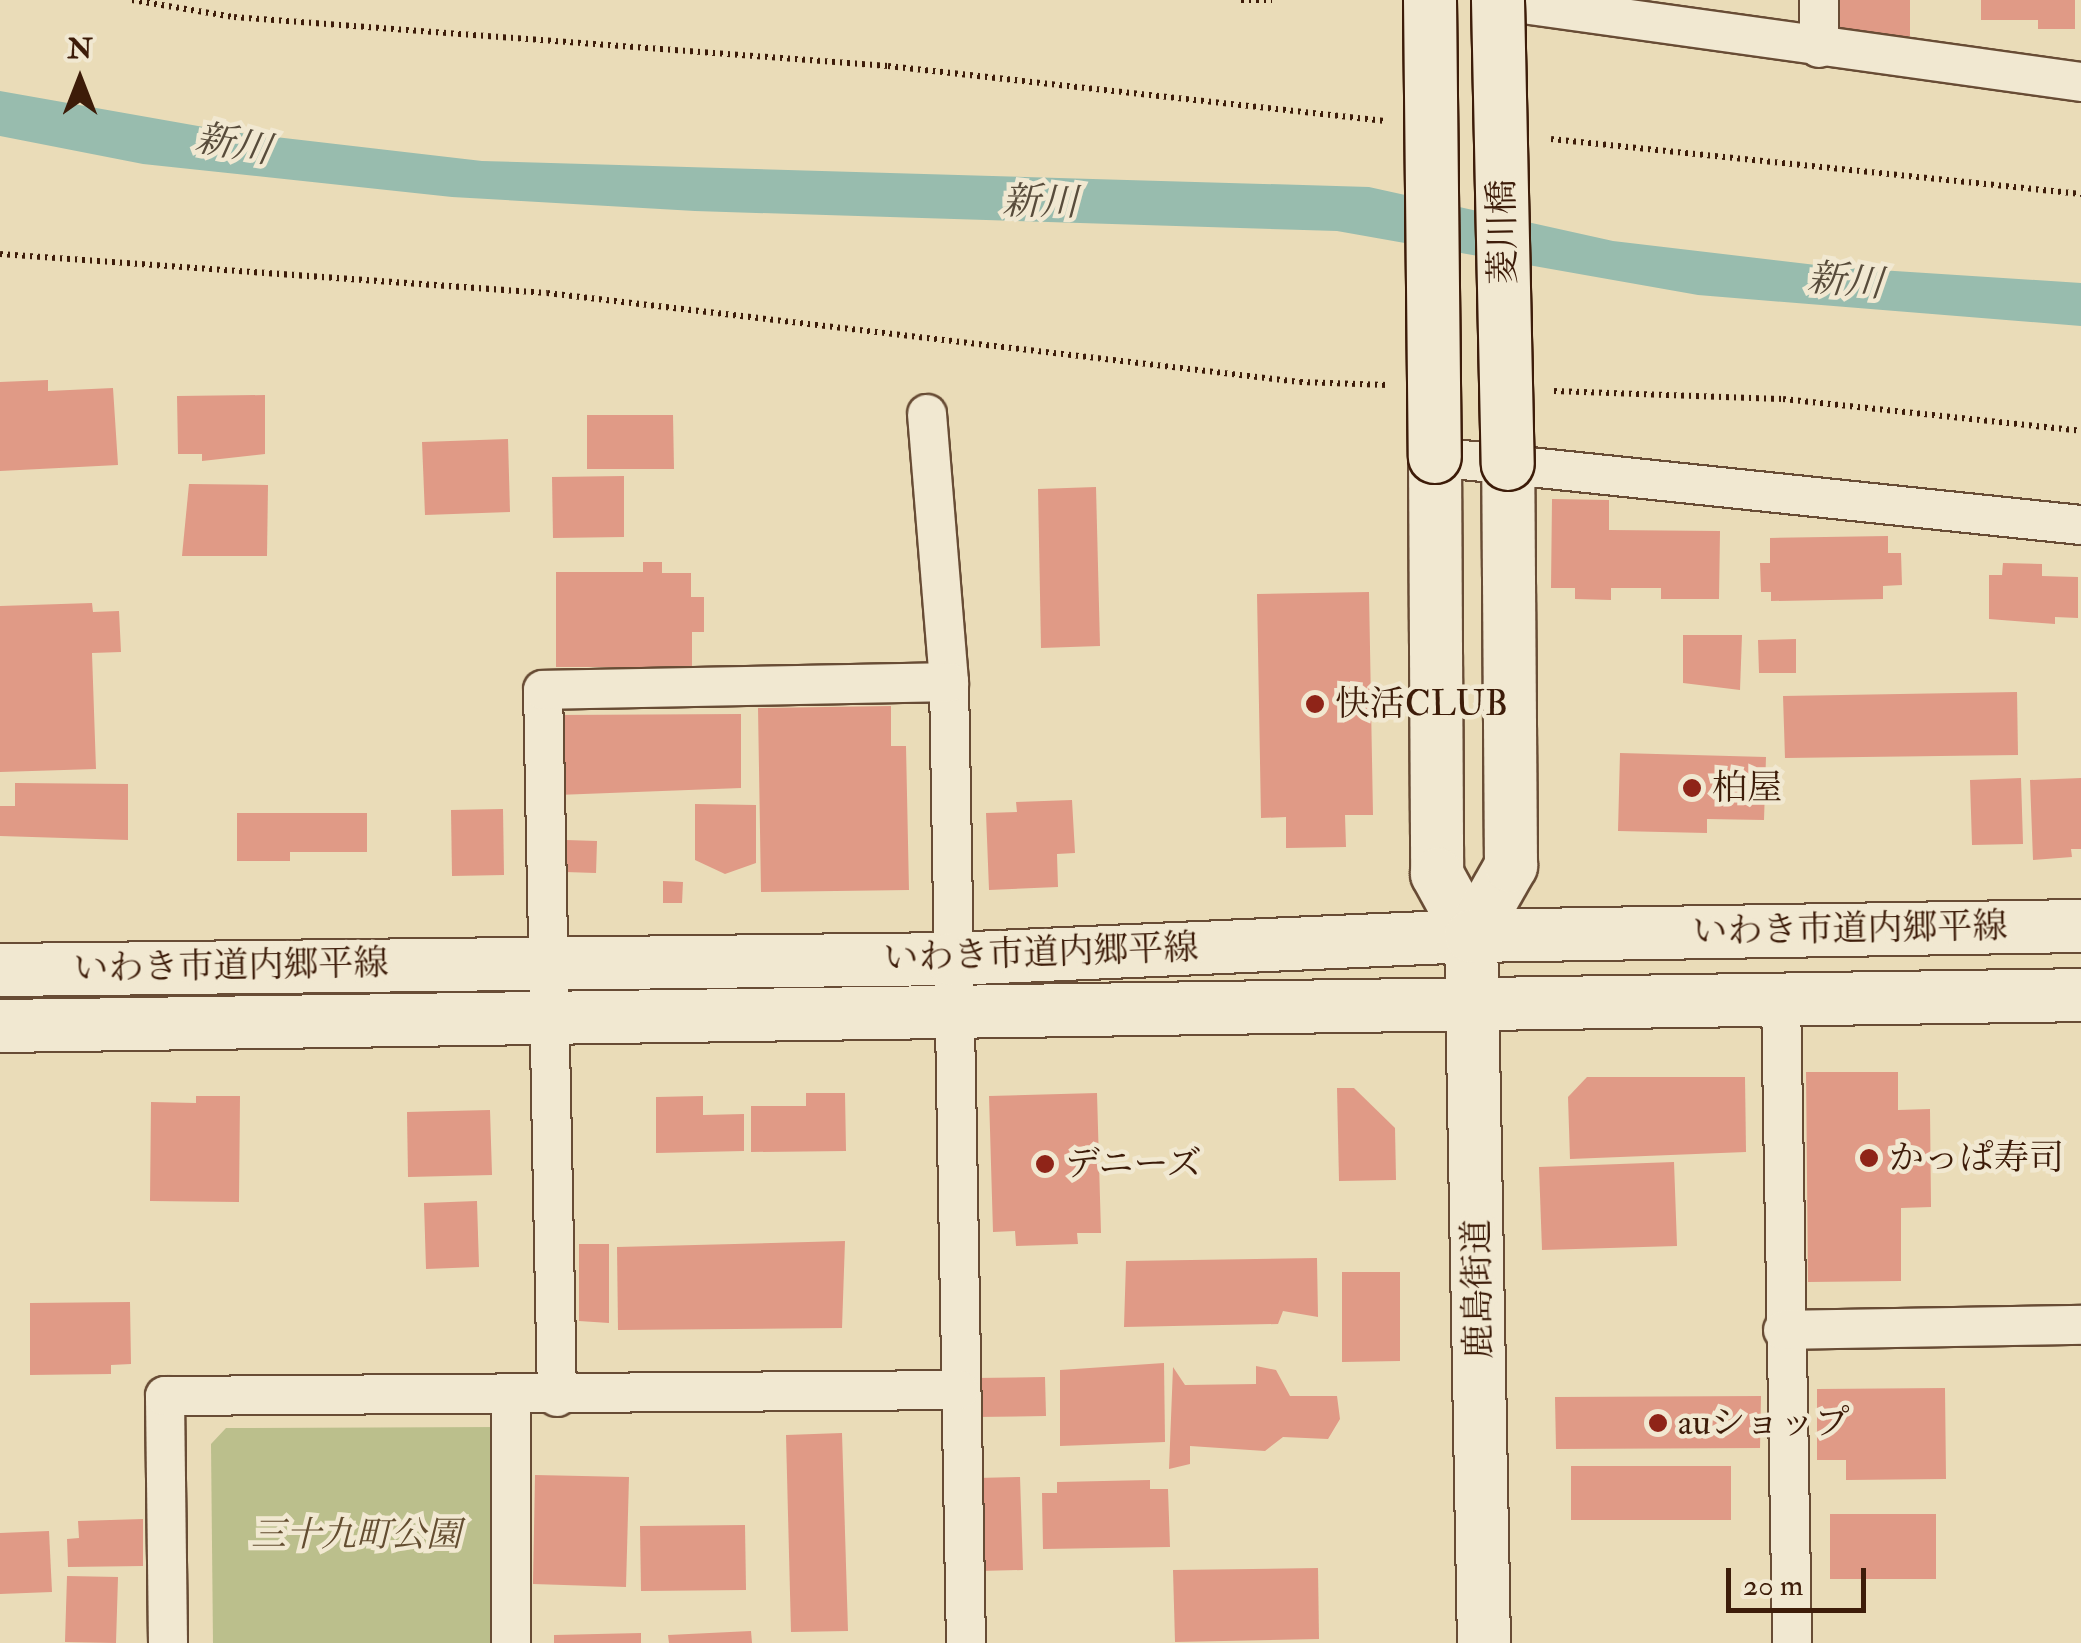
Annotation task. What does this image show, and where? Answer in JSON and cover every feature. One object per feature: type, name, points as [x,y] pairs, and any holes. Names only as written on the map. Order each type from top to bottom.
[{"type":"street","name":"菱川橋","points":[[1430,0],[1435,457]]},
{"type":"street","name":"菱川橋","points":[[1497,0],[1508,464]]},
{"type":"street","points":[[1497,0],[2081,82]]},
{"type":"street","points":[[1819,0],[1819,48]]},
{"type":"street","points":[[926,414],[948,682],[966,1643]]},
{"type":"street","points":[[1435,457],[2081,524]]},
{"type":"street","name":"鹿島街道","points":[[1435,457],[1437,874],[1471,936],[1484,1643]]},
{"type":"street","points":[[1471,936],[1511,866],[1508,464]]},
{"type":"street","points":[[556,1397],[553,1016],[544,962],[543,690],[948,682]]},
{"type":"street","name":"いわき市道内郷平線","points":[[0,970],[952,959],[1471,936],[2081,926]]},
{"type":"street","name":"いわき市道内郷平線","points":[[0,1026],[553,1016],[956,1016],[1781,998],[2081,996]]},
{"type":"street","points":[[1781,998],[1783,1330],[1792,1643]]},
{"type":"street","points":[[1783,1330],[2081,1325]]},
{"type":"street","points":[[168,1643],[165,1396],[556,1397],[959,1390]]},
{"type":"street","points":[[511,1396],[511,1643]]},
{"type":"path","points":[[132,0],[234,17],[888,66],[1400,122]]},
{"type":"path","points":[[1242,0],[1272,0]]},
{"type":"path","points":[[1538,138],[2081,194]]},
{"type":"path","points":[[0,254],[547,293],[1300,382],[1397,386]]},
{"type":"path","points":[[1532,390],[1783,399],[2081,432]]},
{"type":"green space","name":"三十九町公園","points":[[498,1427],[500,1643],[213,1643],[211,1444],[226,1428]]},
{"type":"water","name":"新川","points":[[0,91],[232,132],[482,161],[1369,187],[1613,241],[1833,267],[2081,283],[2081,326],[1698,295],[1337,231],[695,211],[452,197],[143,164],[0,136]]},
{"type":"building","points":[[1834,0],[1910,0],[1910,36],[1834,36]]},
{"type":"building","points":[[1981,0],[2075,0],[2075,29],[2038,29],[2038,20],[1981,20]]},
{"type":"building","points":[[48,380],[48,391],[113,388],[118,465],[0,471],[0,382]]},
{"type":"building","points":[[265,395],[265,454],[202,461],[202,454],[178,454],[177,396]]},
{"type":"building","points":[[587,415],[673,415],[674,469],[587,469]]},
{"type":"building","points":[[508,439],[510,512],[425,515],[422,442]]},
{"type":"building","points":[[624,476],[624,537],[553,538],[552,477]]},
{"type":"building","points":[[189,484],[268,485],[267,556],[182,556]]},
{"type":"building","points":[[1096,487],[1100,646],[1041,648],[1038,489]]},
{"type":"building","points":[[1552,499],[1609,500],[1609,530],[1720,531],[1719,599],[1661,599],[1661,588],[1611,588],[1611,600],[1575,599],[1575,588],[1551,588]]},
{"type":"building","points":[[1888,536],[1888,553],[1901,553],[1902,585],[1883,586],[1883,599],[1771,601],[1771,592],[1761,592],[1760,563],[1770,563],[1770,538]]},
{"type":"building","points":[[643,562],[662,562],[662,573],[691,573],[691,597],[704,597],[704,632],[692,632],[692,667],[556,667],[556,572],[643,572]]},
{"type":"building","points":[[2003,563],[2042,564],[2042,576],[2078,577],[2078,618],[2055,617],[2055,624],[1989,619],[1989,575],[2002,575]]},
{"type":"building","name":"快活CLUB","points":[[1369,592],[1373,815],[1345,815],[1346,847],[1286,848],[1286,817],[1261,818],[1257,594]]},
{"type":"building","points":[[92,603],[93,612],[119,611],[121,652],[92,653],[96,769],[0,772],[0,606]]},
{"type":"building","points":[[1683,635],[1742,635],[1740,690],[1683,683]]},
{"type":"building","points":[[1796,639],[1796,673],[1759,673],[1758,640]]},
{"type":"building","points":[[2017,692],[2018,755],[1785,758],[1783,696]]},
{"type":"building","points":[[891,706],[891,746],[906,746],[909,890],[761,892],[758,708]]},
{"type":"building","points":[[741,714],[741,788],[557,795],[557,715]]},
{"type":"building","name":"柏屋","points":[[1620,753],[1766,757],[1764,820],[1707,819],[1707,833],[1618,831]]},
{"type":"building","points":[[2021,778],[2023,844],[1972,845],[1970,780]]},
{"type":"building","points":[[2081,778],[2081,849],[2071,849],[2072,857],[2033,860],[2030,780]]},
{"type":"building","points":[[15,783],[128,784],[128,840],[0,836],[0,806],[15,806]]},
{"type":"building","points":[[1072,800],[1075,853],[1057,854],[1058,887],[989,890],[986,813],[1017,812],[1016,802]]},
{"type":"building","points":[[695,804],[756,805],[756,863],[725,874],[695,860]]},
{"type":"building","points":[[503,809],[504,875],[452,876],[451,810]]},
{"type":"building","points":[[237,813],[367,813],[367,852],[290,852],[290,861],[237,861]]},
{"type":"building","points":[[566,840],[597,841],[596,873],[565,872]]},
{"type":"building","points":[[663,881],[683,882],[682,903],[663,903]]},
{"type":"building","name":"かっぱ寿司","points":[[1806,1072],[1898,1072],[1898,1110],[1930,1109],[1931,1207],[1901,1208],[1901,1281],[1808,1282]]},
{"type":"building","points":[[1587,1077],[1745,1077],[1746,1152],[1570,1159],[1568,1097]]},
{"type":"building","points":[[1337,1088],[1354,1088],[1395,1128],[1396,1180],[1339,1181]]},
{"type":"building","points":[[806,1093],[845,1093],[846,1151],[751,1152],[751,1106],[806,1106]]},
{"type":"building","name":"デニーズ","points":[[1097,1093],[1101,1233],[1077,1233],[1078,1244],[1016,1246],[1015,1231],[993,1232],[989,1096]]},
{"type":"building","points":[[196,1096],[240,1096],[239,1202],[150,1201],[151,1102],[196,1103]]},
{"type":"building","points":[[703,1096],[703,1115],[744,1114],[744,1151],[656,1153],[656,1097]]},
{"type":"building","points":[[490,1110],[492,1175],[408,1177],[407,1112]]},
{"type":"building","points":[[1674,1162],[1677,1246],[1542,1250],[1539,1167]]},
{"type":"building","points":[[477,1201],[479,1267],[426,1269],[424,1203]]},
{"type":"building","points":[[845,1241],[842,1328],[618,1330],[617,1247]]},
{"type":"building","points":[[579,1244],[609,1244],[609,1323],[579,1321]]},
{"type":"building","points":[[1317,1258],[1318,1317],[1283,1311],[1278,1324],[1124,1327],[1126,1261]]},
{"type":"building","points":[[1342,1272],[1400,1272],[1400,1361],[1342,1362]]},
{"type":"building","points":[[130,1302],[131,1364],[111,1365],[111,1374],[30,1375],[30,1303]]},
{"type":"building","points":[[1164,1363],[1165,1442],[1060,1446],[1060,1370]]},
{"type":"building","points":[[1256,1366],[1276,1370],[1290,1396],[1337,1396],[1340,1419],[1328,1439],[1283,1437],[1265,1451],[1190,1446],[1190,1464],[1169,1469],[1173,1367],[1185,1385],[1256,1384]]},
{"type":"building","points":[[1045,1377],[1046,1416],[976,1417],[975,1378]]},
{"type":"building","points":[[1945,1388],[1946,1479],[1846,1480],[1846,1460],[1817,1460],[1817,1389]]},
{"type":"building","name":"auショップ","points":[[1761,1396],[1760,1448],[1556,1449],[1555,1397]]},
{"type":"building","points":[[842,1433],[848,1631],[791,1632],[786,1435]]},
{"type":"building","points":[[1571,1466],[1731,1466],[1731,1520],[1571,1520]]},
{"type":"building","points":[[535,1475],[629,1477],[626,1587],[533,1584]]},
{"type":"building","points":[[1020,1477],[1023,1570],[979,1571],[977,1478]]},
{"type":"building","points":[[1150,1480],[1150,1489],[1168,1489],[1170,1547],[1043,1549],[1042,1493],[1057,1493],[1057,1482]]},
{"type":"building","points":[[1830,1514],[1936,1514],[1936,1579],[1830,1579]]},
{"type":"building","points":[[143,1519],[143,1566],[68,1567],[67,1539],[79,1538],[78,1521]]},
{"type":"building","points":[[745,1525],[746,1590],[641,1591],[640,1526]]},
{"type":"building","points":[[49,1531],[52,1592],[0,1594],[0,1533]]},
{"type":"building","points":[[1318,1568],[1319,1639],[1175,1642],[1173,1570]]},
{"type":"building","points":[[67,1576],[118,1577],[116,1643],[65,1642]]},
{"type":"building","points":[[751,1631],[752,1643],[669,1643],[668,1635]]},
{"type":"building","points":[[641,1633],[641,1643],[554,1643],[554,1635]]},
{"type":"place","name":"快活CLUB","points":[[1315,704]]},
{"type":"place","name":"柏屋","points":[[1692,788]]},
{"type":"place","name":"かっぱ寿司","points":[[1869,1158]]},
{"type":"place","name":"デニーズ","points":[[1045,1164]]},
{"type":"place","name":"auショップ","points":[[1658,1423]]}]
